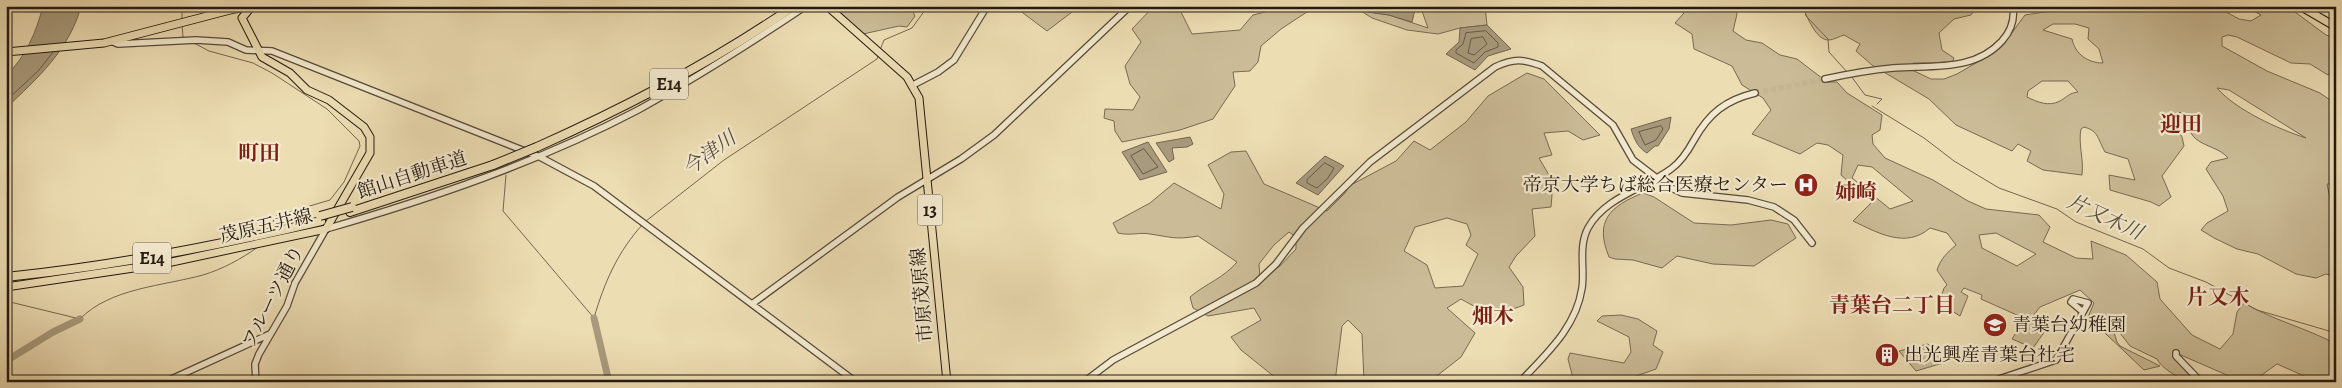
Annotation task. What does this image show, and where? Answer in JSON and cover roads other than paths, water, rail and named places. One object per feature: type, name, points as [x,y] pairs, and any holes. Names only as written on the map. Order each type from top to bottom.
[{"type":"highway","name":"館山自動車道","points":[[535,146],[687,70],[743,36],[786,6]]},
{"type":"highway","name":"館山自動車道","points":[[7,274],[165,256],[285,228],[351,210],[492,163],[619,110],[667,86],[746,39],[794,6]]},
{"type":"main road","name":"市原茂原線","points":[[827,6],[913,85],[921,106],[926,180],[947,382]]},
{"type":"main road","points":[[2300,6],[2336,27]]},
{"type":"main road","points":[[8,52],[111,41],[230,10],[251,7]]},
{"type":"main road","name":"茂原五井線","points":[[6,287],[111,274],[252,247],[326,229],[370,153],[370,137],[364,127],[329,100],[307,90],[290,73],[266,60],[258,51],[256,42],[242,18],[251,7]]},
{"type":"street","points":[[326,229],[437,195],[540,157],[596,131],[669,93],[743,50],[806,6]]},
{"type":"street","points":[[913,85],[938,72],[954,60],[987,6]]},
{"type":"street","points":[[752,304],[898,197],[994,135],[1130,6]]},
{"type":"street","points":[[1825,79],[1910,67],[1955,65],[1972,62],[1989,53],[2011,28],[2015,16],[2013,6]]},
{"type":"street","points":[[111,41],[118,44],[212,40],[231,43],[246,50],[272,51],[540,157],[604,192],[856,382]]},
{"type":"street","points":[[1084,382],[1113,360],[1256,283],[1272,268],[1303,228],[1370,162],[1495,67],[1510,60],[1531,62],[1549,72],[1613,125],[1627,154],[1656,178],[1682,193],[1748,200],[1774,207],[1794,220],[1812,243]]},
{"type":"street","points":[[1520,382],[1566,330],[1575,315],[1582,290],[1584,236],[1594,217],[1614,201],[1656,178],[1680,161],[1713,112],[1732,100],[1755,93]]},
{"type":"street","name":"フルーツ通り","points":[[256,382],[258,354],[287,306],[295,283],[326,229]]},
{"type":"street","points":[[1990,382],[2056,360],[2084,312]]},
{"type":"street","points":[[166,382],[198,369],[230,350],[270,334]]},
{"type":"street","points":[[2176,353],[2176,356],[2201,382]]},
{"type":"water","points":[[43,6],[81,6],[76,22],[61,50],[29,86],[6,108],[6,76],[25,52],[37,26]]},
{"type":"water","points":[[1369,6],[1402,6],[1415,10],[1412,22],[1389,15],[1368,12]]},
{"type":"water","points":[[1487,25],[1511,49],[1488,56],[1475,70],[1446,54],[1459,42],[1460,28]]},
{"type":"water","points":[[1671,117],[1669,129],[1658,146],[1655,146],[1647,153],[1641,149],[1631,129]]},
{"type":"water","points":[[1190,137],[1193,144],[1187,147],[1172,148],[1174,159],[1169,162],[1156,143]]},
{"type":"water","points":[[1148,142],[1167,172],[1140,180],[1122,152]]},
{"type":"water","points":[[1325,156],[1344,166],[1318,195],[1296,183]]},
{"type":"waterway","points":[[182,6],[182,20]]},
{"type":"waterway","name":"今津川","points":[[880,50],[884,40],[912,28],[928,6]]},
{"type":"waterway","name":"片又木川","points":[[1804,6],[1806,16],[1828,39],[1829,52],[1848,73]]},
{"type":"waterway","points":[[182,24],[183,37],[186,38]]},
{"type":"waterway","points":[[194,43],[209,51],[253,63],[272,73],[327,109],[359,141],[360,146],[344,182],[330,200],[276,216],[269,229]]},
{"type":"waterway","name":"今津川","points":[[646,221],[724,160],[877,59],[878,56]]},
{"type":"waterway","name":"片又木川","points":[[1851,76],[1865,95],[1882,99],[1877,104]]},
{"type":"waterway","name":"片又木川","points":[[1872,106],[1924,138],[1954,161],[1999,188],[2057,209],[2076,222],[2143,249],[2169,268],[2206,282],[2257,310],[2336,333]]},
{"type":"waterway","points":[[506,175],[503,211],[594,318],[602,292],[619,256],[643,224]]},
{"type":"waterway","points":[[6,301],[80,319],[92,309],[122,294],[210,273],[245,256],[258,247]]},
{"type":"waterway","name":"今津川","points":[[594,318],[609,382]]},
{"type":"waterway","points":[[6,361],[53,332],[80,319]]},
{"type":"tunnel","points":[[1755,93],[1825,79]]},
{"type":"place","name":"帝京大学ちば総合医療センター","points":[[1806,185]]},
{"type":"place","name":"青葉台幼稚園","points":[[1995,325]]},
{"type":"place","name":"出光興産青葉台社宅","points":[[1887,355]]},
{"type":"district","name":"迎田","points":[[2181,124]]},
{"type":"district","name":"町田","points":[[259,153]]},
{"type":"district","name":"姉崎","points":[[1856,192]]},
{"type":"district","name":"片又木","points":[[2218,297]]},
{"type":"district","name":"青葉台二丁目","points":[[1892,305]]},
{"type":"district","name":"畑木","points":[[1493,316]]}]
